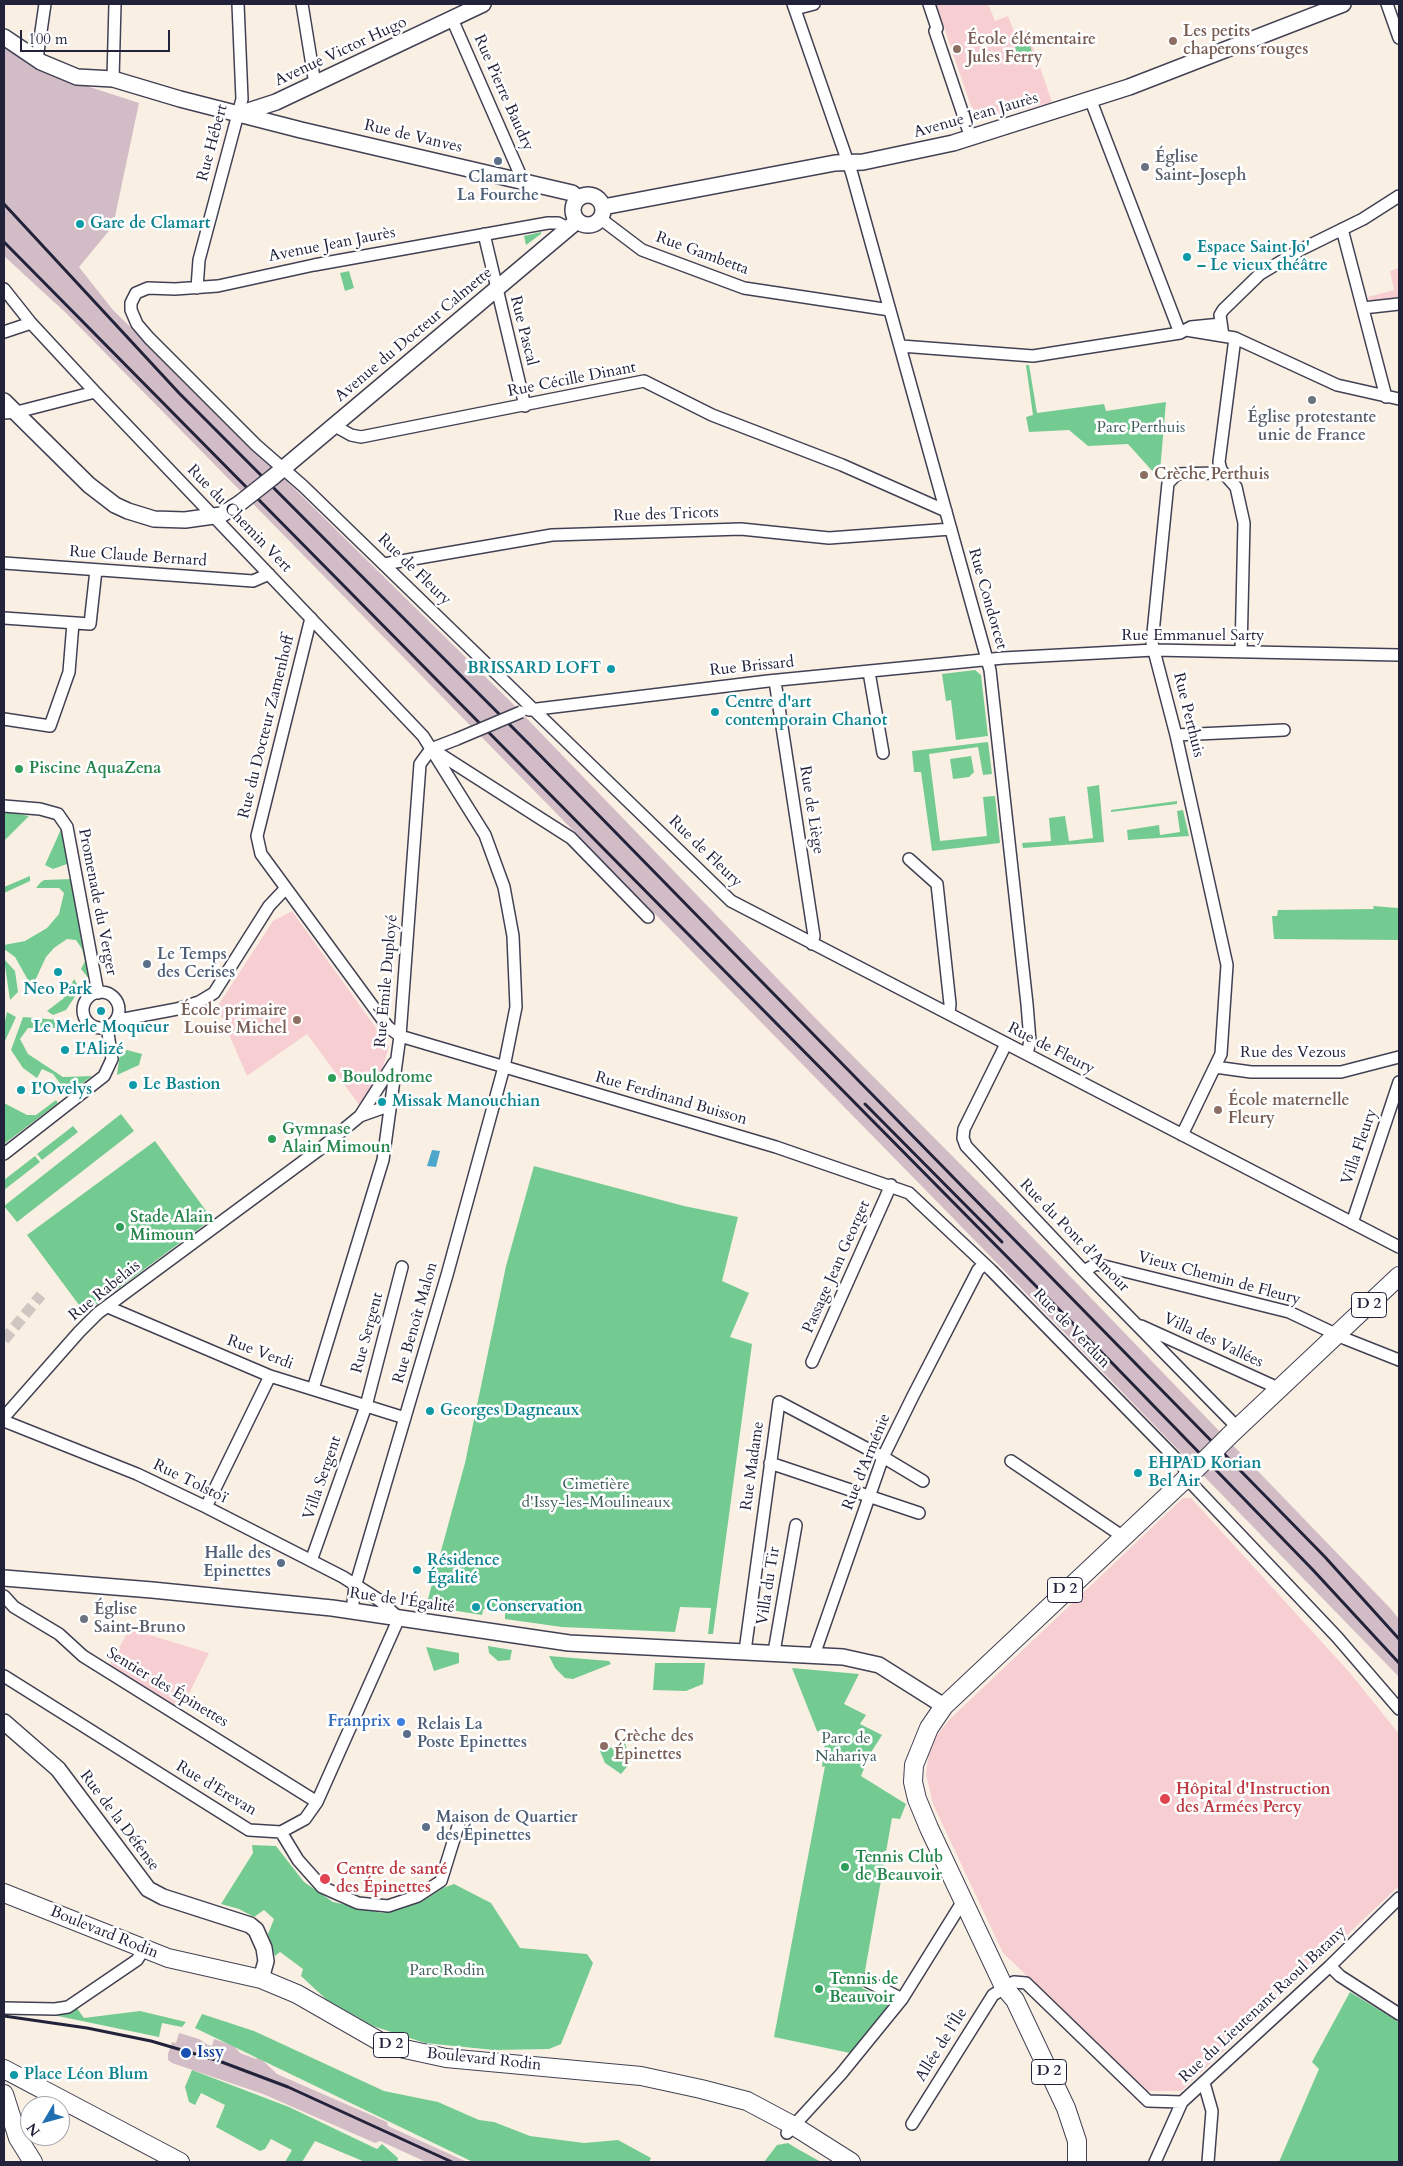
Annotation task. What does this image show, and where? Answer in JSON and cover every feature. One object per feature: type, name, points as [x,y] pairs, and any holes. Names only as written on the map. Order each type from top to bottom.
[{"type":"main road","name":"Avenue Victor Hugo","points":[[239,114],[276,102],[483,4]]},
{"type":"main road","name":"Avenue Jean Jaurès","points":[[602,213],[769,174],[835,163],[848,164],[899,155],[971,138],[1091,101],[1344,4]]},
{"type":"main road","name":"Rue de Vanves","points":[[4,37],[37,59],[77,77],[113,79],[239,114],[572,193],[578,198]]},
{"type":"main road","points":[[593,196],[601,202],[602,213],[592,225],[572,225],[573,207],[578,198],[593,196]]},
{"type":"main road","name":"Avenue du Docteur Calmette","points":[[7,410],[115,505],[147,517],[176,521],[214,516],[228,512],[572,225]]},
{"type":"main road","name":"D 2","points":[[1077,2162],[1077,2140],[1066,2108],[1015,2000],[1004,1987],[917,1799],[913,1782],[914,1765],[929,1728],[944,1706],[1122,1536],[1193,1472],[1278,1388],[1399,1276]]},
{"type":"main road","name":"Rue de l'Égalité","points":[[4,1578],[152,1590],[352,1611],[569,1643],[795,1653],[843,1657],[879,1665],[944,1706]]},
{"type":"main road","name":"Rue de la Défense","points":[[4,1722],[58,1769],[148,1889],[163,1897],[250,1925],[256,1930],[264,1948],[266,1961],[261,1979]]},
{"type":"main road","name":"Boulevard Rodin","points":[[4,1893],[144,1949],[183,1962],[218,1968],[261,1979],[297,1994],[379,2041],[409,2051],[446,2058],[641,2076],[746,2101],[839,2162]]},
{"type":"main road","name":"D 2","points":[[1004,1987],[1005,1998],[1065,2123],[1070,2142],[1070,2162]]},
{"type":"main road","points":[[4,2069],[180,2162]]},
{"type":"main road","points":[[4,2094],[18,2138],[33,2162]]},
{"type":"main road","name":"Boulevard Rodin","points":[[790,2130],[851,2162]]},
{"type":"street","points":[[37,59],[45,4]]},
{"type":"street","points":[[113,79],[115,4]]},
{"type":"street","name":"Rue Hébert","points":[[201,288],[199,260],[242,99],[238,4]]},
{"type":"street","points":[[302,4],[315,84]]},
{"type":"street","points":[[794,6],[814,4]]},
{"type":"street","points":[[929,4],[937,28],[935,31],[971,138]]},
{"type":"street","points":[[1387,4],[1399,38]]},
{"type":"street","name":"Rue Condorcet","points":[[794,6],[848,164],[987,659],[1027,1004],[1030,1041],[1027,1054]]},
{"type":"street","name":"Rue Pierre Baudry","points":[[452,19],[523,181]]},
{"type":"street","points":[[1091,101],[1183,332]]},
{"type":"street","points":[[1223,336],[1220,315],[1260,274],[1294,253],[1342,229],[1399,196]]},
{"type":"street","name":"Rue Gambetta","points":[[602,213],[642,250],[744,288],[890,310]]},
{"type":"street","name":"Avenue Jean Jaurès","points":[[137,324],[132,318],[131,303],[140,290],[157,287],[170,289],[201,288],[548,222],[572,225]]},
{"type":"street","points":[[1342,229],[1386,397]]},
{"type":"street","name":"Rue Pascal","points":[[484,234],[526,406]]},
{"type":"street","name":"Rue du Chemin Vert","points":[[4,288],[31,323],[95,392],[423,736],[457,789]]},
{"type":"street","points":[[1363,308],[1399,304]]},
{"type":"street","points":[[4,332],[31,323]]},
{"type":"street","name":"Rue de Fleury","points":[[137,324],[249,438],[278,472],[384,564],[732,901],[1399,1247]]},
{"type":"street","points":[[1183,332],[1191,327],[1221,324]]},
{"type":"street","points":[[1221,324],[1235,338]]},
{"type":"street","points":[[900,346],[1033,356],[1183,332],[1223,336],[1235,338],[1330,382],[1399,399]]},
{"type":"street","points":[[1235,338],[1219,453],[1221,470],[1236,487],[1244,523],[1241,652]]},
{"type":"street","name":"Rue Cécille Dinant","points":[[333,425],[351,435],[361,436],[526,406],[644,381],[712,415],[842,465],[946,511]]},
{"type":"street","points":[[7,410],[95,392]]},
{"type":"street","name":"Rue Perthuis","points":[[1182,1135],[1221,1054],[1227,965],[1176,735],[1152,643],[1168,483],[1177,474],[1215,473],[1221,470]]},
{"type":"street","name":"Rue des Tricots","points":[[384,564],[552,535],[741,529],[829,538],[951,529]]},
{"type":"street","name":"Rue Claude Bernard","points":[[4,563],[253,581],[269,574]]},
{"type":"street","points":[[4,618],[90,624],[96,570]]},
{"type":"street","name":"Rue du Docteur Zamenhoff","points":[[310,618],[257,836],[261,854],[388,1027],[400,1036]]},
{"type":"street","points":[[4,719],[50,726],[69,672],[68,623]]},
{"type":"street","name":"Rue Emmanuel Sarty","points":[[987,659],[1154,650],[1399,655]]},
{"type":"street","name":"Rue Brissard","points":[[431,748],[458,739],[521,712],[534,709],[775,680],[987,659]]},
{"type":"street","points":[[869,672],[883,753]]},
{"type":"street","name":"Rue de Liège","points":[[775,680],[814,936],[812,944]]},
{"type":"street","points":[[1176,735],[1284,730]]},
{"type":"street","points":[[431,748],[571,838],[648,917]]},
{"type":"street","name":"Rue Émile Duployé","points":[[387,1107],[400,1036],[420,764],[431,748]]},
{"type":"street","points":[[457,789],[473,774]]},
{"type":"street","name":"Rue Benoît Malon","points":[[352,1611],[355,1587],[447,1276],[504,1067],[516,1007],[514,936],[504,887],[485,835],[457,789]]},
{"type":"street","name":"Promenade du Verger","points":[[4,806],[40,809],[58,814],[68,827],[98,993]]},
{"type":"street","points":[[909,859],[937,884],[950,1004],[949,1014]]},
{"type":"street","points":[[4,1154],[104,1076],[112,1059],[106,1027],[120,1019],[177,1009],[199,1002],[214,993],[269,906],[286,888]]},
{"type":"street","name":"Promenade du Verger","points":[[106,1027],[92,1026],[84,1014],[86,1000],[98,993],[108,994],[115,1000],[119,1009],[120,1019]]},
{"type":"street","name":"Rue Ferdinand Buisson","points":[[400,1036],[767,1144],[909,1192],[926,1207]]},
{"type":"street","name":"Rue du Pont d'Amour","points":[[1006,1044],[964,1129],[963,1138],[966,1146],[1232,1423],[1233,1433]]},
{"type":"street","points":[[360,1116],[385,1080],[397,1057]]},
{"type":"street","name":"Rue des Vezous","points":[[1216,1067],[1250,1072],[1341,1072],[1399,1057]]},
{"type":"street","name":"Villa Fleury","points":[[1352,1223],[1399,1082]]},
{"type":"street","points":[[313,1389],[384,1160],[388,1124],[387,1107],[360,1116]]},
{"type":"street","name":"Rue Rabelais","points":[[4,1417],[79,1332],[108,1307],[320,1149],[360,1116]]},
{"type":"street","name":"Passage Jean Georget","points":[[812,1362],[891,1185]]},
{"type":"street","name":"Rue de Verdun","points":[[926,1207],[1182,1465],[1193,1472]]},
{"type":"street","name":"Rue d'Arménie","points":[[814,1655],[883,1457],[978,1270],[984,1264]]},
{"type":"street","name":"Vieux Chemin de Fleury","points":[[1084,1271],[1096,1264],[1156,1277],[1289,1312],[1399,1360]]},
{"type":"street","name":"Rue Sergent","points":[[366,1406],[402,1267]]},
{"type":"street","name":"Rue Verdi","points":[[108,1307],[270,1376],[405,1418]]},
{"type":"street","name":"Villa des Vallées","points":[[1135,1323],[1278,1388]]},
{"type":"street","points":[[206,1506],[270,1376]]},
{"type":"street","name":"Rue Madame","points":[[745,1651],[779,1402],[883,1457]]},
{"type":"street","name":"Villa Sergent","points":[[311,1561],[366,1406]]},
{"type":"street","name":"Rue Tolstoï","points":[[4,1421],[137,1474],[206,1506],[343,1577],[355,1587],[379,1600],[399,1618]]},
{"type":"street","points":[[883,1457],[923,1481]]},
{"type":"street","points":[[1011,1461],[1122,1536]]},
{"type":"street","points":[[770,1463],[919,1513]]},
{"type":"street","points":[[1193,1472],[1193,1485],[1337,1637],[1399,1709]]},
{"type":"street","name":"Villa du Tir","points":[[774,1652],[796,1525]]},
{"type":"street","name":"Sentier des Épinettes","points":[[4,1596],[14,1607],[59,1634],[83,1656],[317,1802]]},
{"type":"street","points":[[399,1618],[317,1802],[305,1819],[280,1832],[298,1860],[322,1887],[358,1903],[388,1906],[418,1896],[441,1881],[459,1822]]},
{"type":"street","name":"Rue d'Erevan","points":[[4,1676],[248,1830],[280,1832]]},
{"type":"street","name":"Rue du Lieutenant Raoul Batany","points":[[1004,1987],[1014,1982],[1026,1983],[1148,2102],[1182,2102],[1330,1966],[1399,1898]]},
{"type":"street","points":[[790,2130],[841,2074],[902,1999],[963,1901]]},
{"type":"street","points":[[4,2008],[55,2009],[68,2007],[138,1960],[144,1949]]},
{"type":"street","points":[[1330,1966],[1340,1976],[1399,2014]]},
{"type":"street","points":[[865,1980],[902,1999]]},
{"type":"street","name":"Allée de l'Île","points":[[912,2124],[993,1995],[1004,1987]]},
{"type":"street","points":[[1204,2083],[1212,2110],[1208,2162]]},
{"type":"street","points":[[1154,2162],[1182,2102]]},
{"type":"shaded area","points":[[936,4],[988,4],[995,21],[1008,16],[1015,34],[1027,30],[1052,102],[979,121],[975,118]]},
{"type":"shaded area","points":[[4,47],[47,73],[139,103],[113,226],[79,267],[113,310],[511,702],[824,1027],[1006,1210],[1390,1608],[1399,1619],[1399,1677],[953,1218],[66,313],[4,256]]},
{"type":"shaded area","points":[[1399,268],[1399,303],[1370,302],[1368,297],[1394,290],[1390,271]]},
{"type":"shaded area","name":"École primaire Louise Michel","points":[[292,911],[389,1046],[382,1070],[360,1106],[307,1034],[247,1076],[217,1007],[273,921]]},
{"type":"shaded area","name":"Hôpital d'Instruction des Armées Percy","points":[[1183,1498],[1191,1498],[1350,1673],[1399,1734],[1399,1886],[1181,2091],[1148,2091],[1003,1953],[933,1804],[926,1774],[929,1752],[934,1739],[949,1720]]},
{"type":"shaded area","points":[[131,1626],[143,1633],[209,1653],[181,1710],[120,1673],[110,1664]]},
{"type":"shaded area","points":[[179,2033],[199,2039],[212,2046],[214,2039],[234,2046],[240,2053],[256,2059],[259,2057],[277,2074],[387,2122],[388,2126],[467,2162],[426,2162],[380,2141],[375,2143],[263,2094],[172,2063],[168,2060],[168,2054],[172,2042],[176,2043]]},
{"type":"green space","points":[[1029,42],[1034,59],[1027,62],[1023,51],[1017,53],[1015,47]]},
{"type":"green space","points":[[541,232],[541,234],[526,245],[524,236]]},
{"type":"green space","points":[[349,271],[354,288],[345,291],[340,273]]},
{"type":"green space","name":"Parc Perthuis","points":[[1026,365],[1029,365],[1037,413],[1104,404],[1106,411],[1166,402],[1160,471],[1154,473],[1128,444],[1088,446],[1069,430],[1029,432],[1026,417],[1033,415]]},
{"type":"green space","points":[[975,670],[981,675],[988,736],[956,740],[951,700],[946,701],[942,674]]},
{"type":"green space","points":[[988,742],[992,774],[983,775],[978,747],[929,754],[940,841],[987,836],[983,797],[995,796],[1000,843],[932,851],[921,772],[914,772],[912,751]]},
{"type":"green space","points":[[971,756],[974,772],[969,777],[953,779],[950,759]]},
{"type":"green space","points":[[1099,785],[1104,842],[1023,848],[1022,843],[1051,841],[1049,818],[1065,816],[1069,841],[1093,838],[1087,787]]},
{"type":"green space","points":[[1177,801],[1177,804],[1111,812],[1111,810]]},
{"type":"green space","points":[[1183,810],[1189,836],[1128,840],[1127,830],[1159,825],[1160,835],[1180,832],[1177,811]]},
{"type":"green space","points":[[4,811],[29,816],[4,841]]},
{"type":"green space","points":[[62,827],[67,864],[53,869],[45,865]]},
{"type":"green space","points":[[30,876],[30,881],[4,893],[4,887]]},
{"type":"green space","points":[[72,879],[90,980],[81,969],[85,961],[82,949],[76,940],[67,939],[54,948],[46,957],[32,987],[15,957],[4,949],[4,945],[25,941],[47,928],[59,914],[64,893],[59,888],[36,888],[40,883],[44,880]]},
{"type":"green space","points":[[1373,906],[1398,908],[1399,940],[1274,939],[1272,916],[1277,916],[1278,910],[1374,909]]},
{"type":"green space","points":[[4,959],[15,971],[18,992],[10,1000]]},
{"type":"green space","points":[[74,979],[80,989],[66,1010],[53,1015],[47,1011],[64,998]]},
{"type":"green space","points":[[7,1012],[16,1017],[4,1043],[4,1026]]},
{"type":"green space","points":[[23,1017],[59,1020],[66,1028],[28,1028],[20,1039],[28,1054],[63,1077],[92,1076],[68,1094],[53,1074],[42,1069],[37,1078],[23,1068],[11,1050]]},
{"type":"green space","points":[[127,1050],[142,1054],[139,1065],[117,1075],[120,1053]]},
{"type":"green space","points":[[56,1100],[58,1103],[4,1144],[4,1103],[27,1115],[36,1115]]},
{"type":"green space","points":[[121,1114],[134,1131],[17,1222],[4,1206]]},
{"type":"green space","points":[[73,1126],[78,1132],[42,1160],[37,1154]]},
{"type":"green space","name":"Stade Alain Mimoun","points":[[155,1141],[212,1219],[85,1313],[27,1235]]},
{"type":"green space","points":[[35,1156],[40,1162],[4,1190],[4,1180]]},
{"type":"green space","name":"Cimetière d'Issy-les-Moulineaux","points":[[534,1166],[684,1206],[738,1217],[722,1281],[749,1293],[730,1337],[752,1344],[713,1634],[708,1634],[711,1608],[680,1607],[675,1632],[562,1627],[505,1619],[505,1613],[502,1609],[488,1607],[483,1610],[482,1615],[426,1606],[465,1463],[506,1266]]},
{"type":"green space","points":[[488,1646],[512,1650],[510,1660],[498,1661],[489,1653]]},
{"type":"green space","points":[[426,1647],[459,1653],[459,1663],[434,1671]]},
{"type":"green space","points":[[549,1656],[609,1661],[611,1664],[573,1679],[565,1678],[555,1668]]},
{"type":"green space","points":[[655,1663],[705,1663],[703,1684],[686,1691],[653,1690]]},
{"type":"green space","name":"Tennis Club de Beauvoir","points":[[792,1668],[859,1674],[844,1704],[866,1715],[860,1724],[882,1735],[870,1754],[861,1776],[906,1804],[900,1819],[892,1818],[862,1988],[886,1998],[888,2006],[850,2053],[774,2037],[825,1766],[822,1767],[826,1734],[817,1731]]},
{"type":"green space","points":[[625,1743],[631,1762],[621,1774],[605,1763],[600,1751]]},
{"type":"green space","name":"Parc Rodin","points":[[252,1845],[276,1846],[304,1882],[333,1902],[382,1913],[421,1902],[443,1888],[454,1884],[491,1903],[520,1948],[587,1954],[593,1963],[561,2044],[549,2049],[494,2050],[425,2043],[373,2026],[327,2000],[301,1976],[303,1969],[280,1952],[275,1956],[268,1934],[274,1919],[264,1910],[254,1917],[239,1909],[221,1904],[253,1853]]},
{"type":"green space","points":[[1350,1992],[1399,2022],[1399,2162],[1279,2162],[1319,2069],[1312,2062]]},
{"type":"green space","points":[[76,2007],[84,2018],[140,2011],[186,2022],[182,2027],[162,2023],[159,2037],[53,2015]]},
{"type":"green space","points":[[202,2014],[254,2031],[384,2091],[438,2102],[479,2120],[494,2122],[530,2136],[584,2143],[618,2140],[651,2158],[649,2162],[473,2162],[195,2028]]},
{"type":"green space","points":[[192,2070],[289,2107],[377,2149],[382,2144],[398,2158],[397,2162],[365,2162],[315,2141],[302,2162],[285,2162],[292,2150],[271,2139],[265,2149],[260,2151],[216,2127],[225,2105],[201,2093],[195,2105],[189,2102],[185,2087]]},
{"type":"green space","points":[[788,2143],[821,2162],[764,2162],[777,2145]]},
{"type":"water","points":[[432,1150],[440,1151],[436,1167],[427,1166]]},
{"type":"tunnel","points":[[4,1340],[41,1295]]},
{"type":"railway","points":[[4,204],[179,393],[529,744],[1325,1557],[1399,1639]]},
{"type":"railway","points":[[4,242],[1115,1366],[1313,1570],[1399,1663]]},
{"type":"railway","points":[[865,1104],[1002,1242]]},
{"type":"railway","points":[[4,2016],[87,2028],[151,2041],[219,2061],[288,2087],[452,2162]]},
{"type":"place","name":"Les petits chaperons rouges","points":[[1173,41]]},
{"type":"place","name":"École élémentaire Jules Ferry","points":[[957,49]]},
{"type":"place","name":"Clamart La Fourche","points":[[498,161]]},
{"type":"place","name":"Église Saint-Joseph","points":[[1145,167]]},
{"type":"place","name":"Gare de Clamart","points":[[80,224]]},
{"type":"place","name":"Espace Saint Jo' – Le vieux théâtre","points":[[1187,257]]},
{"type":"place","name":"Église protestante unie de France","points":[[1312,400]]},
{"type":"place","name":"Crèche Perthuis","points":[[1144,475]]},
{"type":"place","name":"BRISSARD LOFT","points":[[611,669]]},
{"type":"place","name":"Centre d'art contemporain Chanot","points":[[715,712]]},
{"type":"place","name":"Piscine AquaZena","points":[[19,769]]},
{"type":"place","name":"Le Temps des Cerises","points":[[147,964]]},
{"type":"place","name":"Neo Park","points":[[58,972]]},
{"type":"place","name":"Le Merle Moqueur","points":[[101,1011]]},
{"type":"place","name":"École primaire Louise Michel","points":[[297,1020]]},
{"type":"place","name":"L'Alizé","points":[[65,1050]]},
{"type":"place","name":"Boulodrome","points":[[332,1078]]},
{"type":"place","name":"Le Bastion","points":[[133,1085]]},
{"type":"place","name":"L'Ovelys","points":[[21,1090]]},
{"type":"place","name":"Missak Manouchian","points":[[382,1102]]},
{"type":"place","name":"École maternelle Fleury","points":[[1218,1110]]},
{"type":"place","name":"Gymnase Alain Mimoun","points":[[272,1139]]},
{"type":"place","name":"Stade Alain Mimoun","points":[[120,1227]]},
{"type":"place","name":"Georges Dagneaux","points":[[430,1411]]},
{"type":"place","name":"EHPAD Korian Bel Air","points":[[1138,1473]]},
{"type":"place","name":"Halle des Epinettes","points":[[281,1563]]},
{"type":"place","name":"Résidence Égalité","points":[[417,1570]]},
{"type":"place","name":"Conservation","points":[[476,1607]]},
{"type":"place","name":"Église Saint-Bruno","points":[[84,1619]]},
{"type":"place","name":"Franprix","points":[[401,1722]]},
{"type":"place","name":"Relais La Poste Epinettes","points":[[407,1734]]},
{"type":"place","name":"Crèche des Épinettes","points":[[604,1746]]},
{"type":"place","name":"Hôpital d'Instruction des Armées Percy","points":[[1165,1799]]},
{"type":"place","name":"Maison de Quartier des Épinettes","points":[[426,1827]]},
{"type":"place","name":"Tennis Club de Beauvoir","points":[[845,1867]]},
{"type":"place","name":"Centre de santé des Épinettes","points":[[325,1879]]},
{"type":"place","name":"Tennis de Beauvoir","points":[[819,1989]]},
{"type":"place","name":"Issy","points":[[186,2053]]},
{"type":"place","name":"Place Léon Blum","points":[[14,2075]]},
{"type":"park label","name":"Parc de Nahariya","points":[[846,1748]]}]
